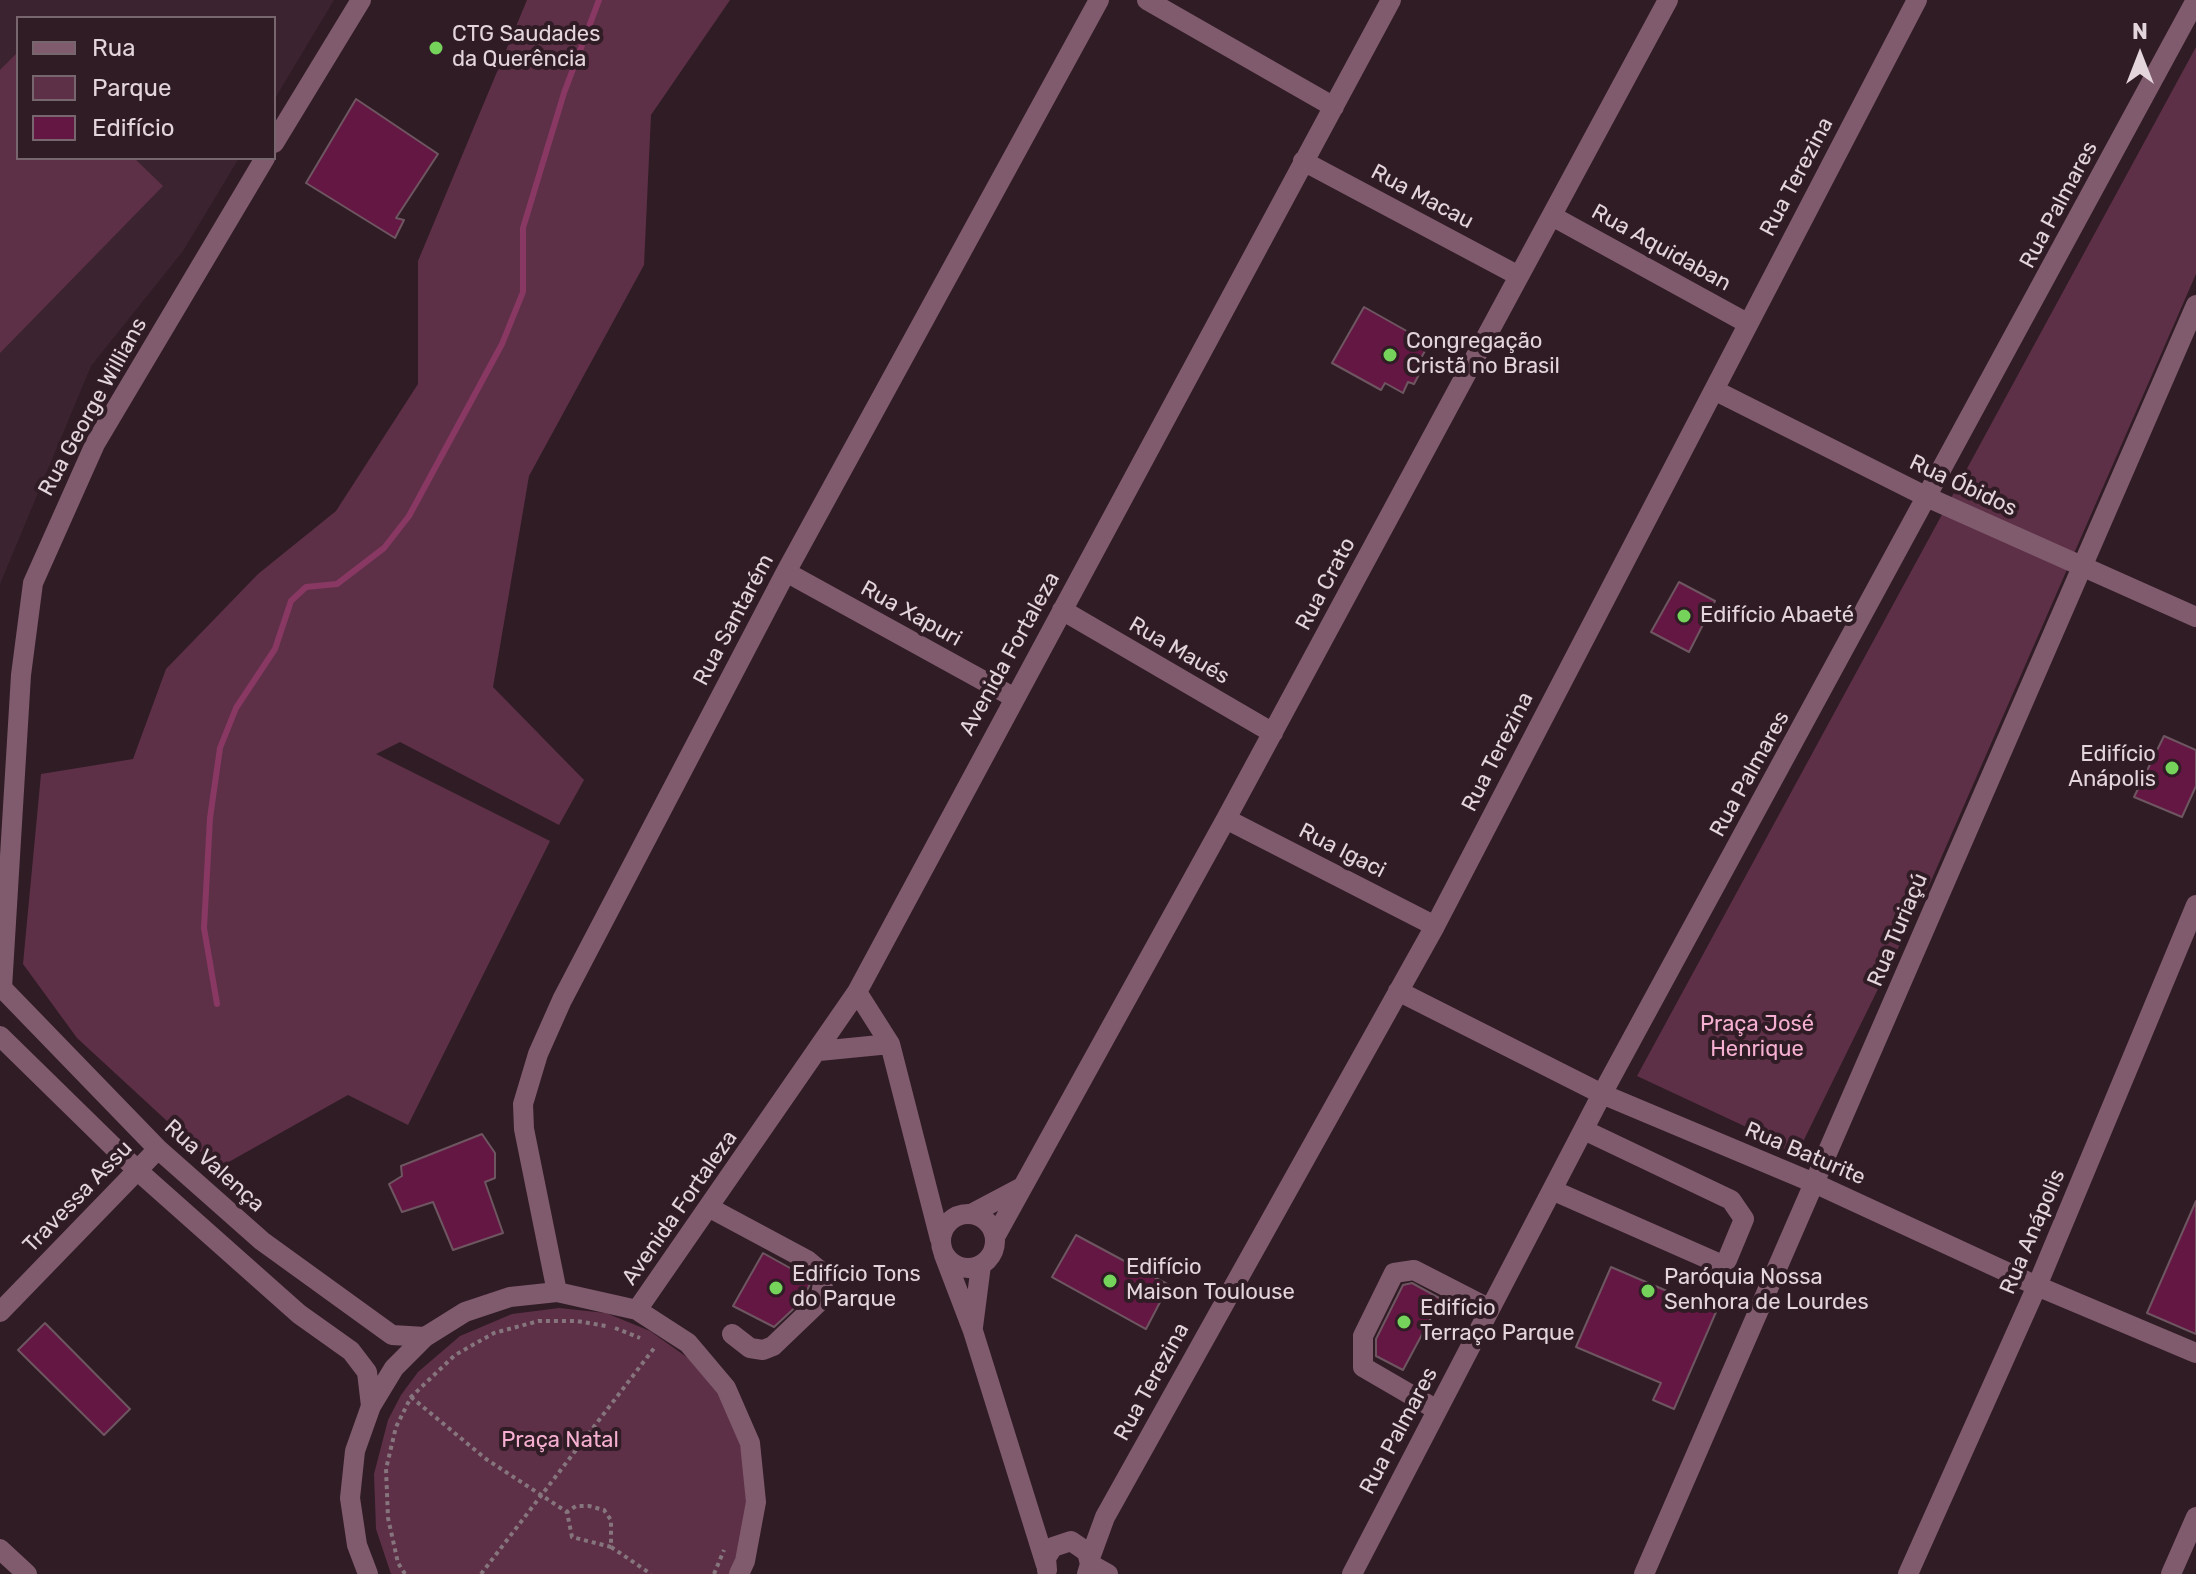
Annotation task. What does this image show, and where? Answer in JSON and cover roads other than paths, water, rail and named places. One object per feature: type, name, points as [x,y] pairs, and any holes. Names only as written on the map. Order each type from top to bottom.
[{"type":"street","points":[[276,140],[361,0]]},
{"type":"street","name":"Rua Santarém","points":[[557,1292],[524,1129],[523,1104],[538,1054],[562,1000],[786,572],[1099,0]]},
{"type":"street","points":[[1147,0],[1334,107]]},
{"type":"street","name":"Avenida Fortaleza","points":[[637,1310],[857,992],[1013,697],[1391,0]]},
{"type":"street","name":"Rua Crato","points":[[995,1237],[1273,733],[1668,0]]},
{"type":"street","name":"Rua Terezina","points":[[1094,1567],[1105,1517],[1435,926],[1917,0]]},
{"type":"street","name":"Rua Palmares","points":[[1352,1574],[1602,1094],[1929,498],[2196,0]]},
{"type":"street","name":"Rua George Willians","points":[[1,987],[21,675],[33,583],[95,444],[264,160]]},
{"type":"street","name":"Rua Macau","points":[[1303,161],[1519,276]]},
{"type":"street","name":"Rua Aquidaban","points":[[1552,216],[1747,323]]},
{"type":"street","name":"Rua Turiaçú","points":[[1644,1574],[2196,305]]},
{"type":"street","name":"Rua Óbidos","points":[[1714,390],[1929,498],[2196,617]]},
{"type":"street","name":"Rua Xapuri","points":[[786,572],[1013,697]]},
{"type":"street","name":"Rua Maués","points":[[1062,610],[1273,733]]},
{"type":"street","name":"Rua Igaci","points":[[1226,819],[1435,926]]},
{"type":"street","name":"Rua Anápolis","points":[[1908,1574],[2037,1286],[2196,905]]},
{"type":"street","name":"Rua Valença","points":[[1,987],[158,1149],[262,1241],[392,1335],[425,1337]]},
{"type":"street","name":"Rua Baturite","points":[[1398,991],[1602,1094],[1814,1183],[2037,1286],[2196,1353]]},
{"type":"street","points":[[857,992],[890,1044],[942,1247],[973,1331],[1028,1516],[1048,1569]]},
{"type":"street","points":[[0,1036],[138,1171],[299,1314],[351,1351],[367,1372],[371,1406]]},
{"type":"street","points":[[819,1051],[890,1044]]},
{"type":"street","points":[[1552,1190],[1720,1264],[1727,1260],[1744,1219],[1731,1200],[1584,1130]]},
{"type":"street","name":"Travessa Assu","points":[[0,1312],[158,1149]]},
{"type":"street","points":[[928,1184],[966,1214],[987,1222],[995,1237],[992,1253],[981,1265],[973,1331]]},
{"type":"street","points":[[981,1265],[956,1266],[942,1247],[946,1224],[1022,1187]]},
{"type":"street","points":[[710,1208],[807,1260],[819,1270],[823,1283],[820,1301],[773,1346],[763,1350],[750,1348],[732,1334]]},
{"type":"street","points":[[1437,1410],[1363,1367],[1363,1336],[1394,1273],[1414,1270],[1490,1309]]},
{"type":"street","points":[[368,1574],[357,1545],[350,1498],[355,1451],[371,1406],[394,1368],[425,1337],[465,1312],[510,1297],[557,1292],[637,1310],[688,1343],[726,1388],[750,1443],[756,1502],[746,1570]]},
{"type":"street","points":[[1028,1516],[1065,1542],[1083,1547],[1094,1567]]},
{"type":"street","name":"Rua Terezina","points":[[1065,1542],[1105,1517]]},
{"type":"street","points":[[2171,1574],[2196,1517]]},
{"type":"street","points":[[1048,1569],[1049,1552],[1065,1542]]},
{"type":"street","points":[[0,1549],[27,1574]]},
{"type":"waterway","points":[[217,1004],[204,928],[210,818],[220,748],[236,708],[275,649],[291,601],[306,587],[337,584],[384,548],[409,516],[502,344],[523,292],[523,228],[564,93],[599,0]]},
{"type":"place","name":"CTG Saudades da Querência","points":[[436,48]]},
{"type":"place","name":"Congregação Cristã no Brasil","points":[[1390,355]]},
{"type":"place","name":"Edifício Abaeté","points":[[1684,616]]},
{"type":"place","name":"Edifício Anápolis","points":[[2172,768]]},
{"type":"place","name":"Edifício Maison Toulouse","points":[[1110,1281]]},
{"type":"place","name":"Edifício Tons do Parque","points":[[776,1288]]},
{"type":"place","name":"Paróquia Nossa Senhora de Lourdes","points":[[1648,1291]]},
{"type":"place","name":"Edifício Terraço Parque","points":[[1404,1322]]},
{"type":"park label","name":"Praça José Henrique","points":[[1757,1038]]},
{"type":"park label","name":"Praça Natal","points":[[560,1441]]}]
